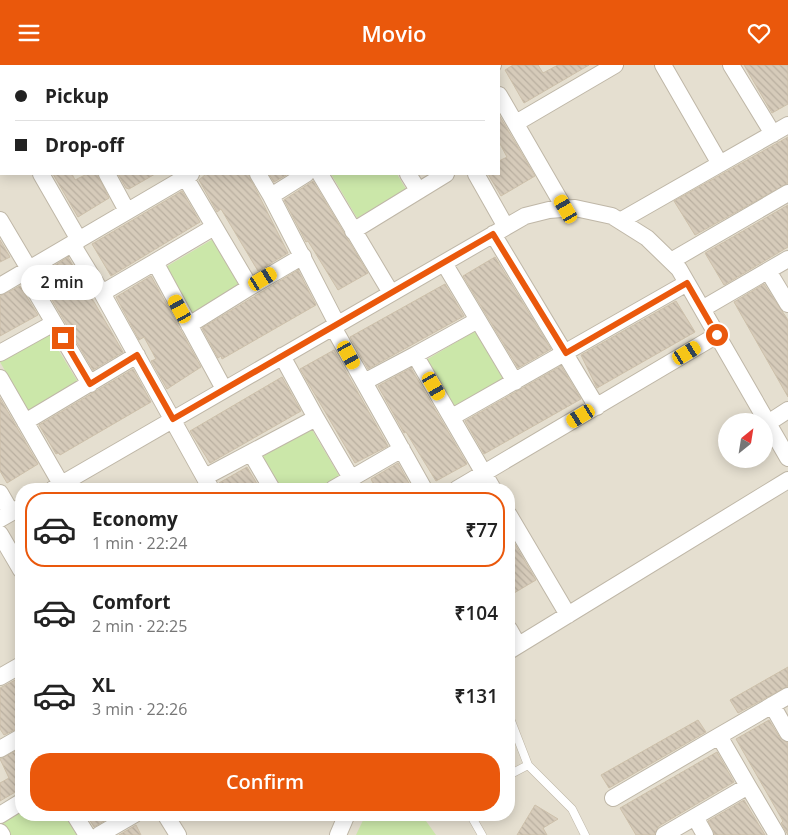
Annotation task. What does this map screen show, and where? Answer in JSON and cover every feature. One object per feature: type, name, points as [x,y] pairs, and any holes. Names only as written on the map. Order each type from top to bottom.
[{"type":"street","points":[[516,123],[615,65]]},
{"type":"street","points":[[663,65],[720,164]]},
{"type":"street","points":[[732,65],[773,133]]},
{"type":"street","points":[[500,97],[566,209]]},
{"type":"street","points":[[620,221],[788,125]]},
{"type":"street","points":[[42,175],[102,293],[208,483],[251,453],[316,418]]},
{"type":"street","points":[[108,175],[127,211]]},
{"type":"street","points":[[259,175],[303,256],[335,326],[364,382],[421,483]]},
{"type":"street","points":[[271,196],[304,175]]},
{"type":"street","points":[[321,175],[391,293]]},
{"type":"street","points":[[409,175],[418,190]]},
{"type":"street","points":[[353,231],[444,175]]},
{"type":"street","points":[[476,175],[500,231],[597,407]]},
{"type":"street","points":[[0,286],[127,211],[182,176],[250,287]]},
{"type":"street","points":[[671,261],[788,193]]},
{"type":"street","points":[[62,483],[525,216],[575,208],[612,217],[620,221],[647,239],[671,261],[687,283],[762,413]]},
{"type":"street","points":[[0,220],[54,323],[90,384]]},
{"type":"street","points":[[102,293],[214,227]]},
{"type":"street","points":[[189,325],[303,256]]},
{"type":"street","points":[[702,309],[788,259]]},
{"type":"street","points":[[155,263],[224,389]]},
{"type":"street","points":[[444,263],[515,382]]},
{"type":"street","points":[[768,271],[788,304]]},
{"type":"street","points":[[452,417],[687,283]]},
{"type":"street","points":[[364,382],[416,355],[478,319]]},
{"type":"street","points":[[0,353],[54,323]]},
{"type":"street","points":[[467,483],[717,335]]},
{"type":"street","points":[[26,422],[137,355]]},
{"type":"street","points":[[416,355],[490,483]]},
{"type":"street","points":[[282,356],[351,478]]},
{"type":"street","points":[[0,378],[26,422],[56,483]]},
{"type":"street","points":[[773,420],[788,410]]},
{"type":"street","points":[[773,432],[788,458]]},
{"type":"street","points":[[343,483],[402,449]]},
{"type":"street","points":[[251,453],[268,483]]},
{"type":"street","points":[[515,647],[788,480]]},
{"type":"street","points":[[0,493],[11,513]]},
{"type":"street","points":[[515,525],[568,615]]},
{"type":"street","points":[[0,534],[15,560]]},
{"type":"street","points":[[0,677],[15,668]]},
{"type":"street","points":[[613,798],[788,696]]},
{"type":"street","points":[[772,705],[788,733]]},
{"type":"street","points":[[719,736],[778,835]]},
{"type":"street","points":[[0,749],[15,740]]},
{"type":"street","points":[[664,835],[748,786]]},
{"type":"street","points":[[0,815],[15,806]]},
{"type":"street","points":[[695,817],[705,835]]},
{"type":"street","points":[[78,821],[87,835]]},
{"type":"street","points":[[98,835],[123,821]]},
{"type":"street","points":[[169,821],[178,835]]},
{"type":"street","points":[[338,835],[344,821]]},
{"type":"lane","points":[[515,731],[528,765],[572,809],[585,835]]},
{"type":"lane","points":[[515,772],[528,765]]},
{"type":"lane","points":[[474,821],[482,835]]},
{"type":"shaded area","points":[[500,65],[788,65],[788,835],[0,835],[0,175],[500,175]]},
{"type":"green space","points":[[332,175],[398,175],[406,189],[357,218]]},
{"type":"green space","points":[[213,239],[242,288],[193,317],[164,268]]},
{"type":"green space","points":[[475,331],[504,380],[455,409],[426,360]]},
{"type":"green space","points":[[48,333],[78,382],[28,411],[0,362]]},
{"type":"green space","points":[[311,428],[340,477],[330,483],[277,483],[262,457]]},
{"type":"green space","points":[[15,812],[15,821],[68,821],[77,835],[10,835],[1,820]]},
{"type":"green space","points":[[363,821],[426,821],[436,835],[356,835]]},
{"type":"building","points":[[513,65],[538,65],[543,73],[558,65],[589,65],[524,103],[505,70]]},
{"type":"building","points":[[744,65],[788,65],[788,104],[772,113]]},
{"type":"building","points":[[500,117],[535,176],[501,196],[489,175],[500,175],[500,160],[507,157],[500,144]]},
{"type":"building","points":[[788,137],[788,183],[695,235],[674,201]]},
{"type":"building","points":[[54,175],[72,175],[75,180],[85,175],[98,175],[109,198],[78,217]]},
{"type":"building","points":[[119,175],[153,175],[129,189],[126,188]]},
{"type":"building","points":[[205,175],[249,175],[288,253],[258,271],[221,209],[217,212],[199,180]]},
{"type":"building","points":[[270,175],[286,175],[274,182]]},
{"type":"building","points":[[313,181],[368,273],[338,290],[308,241],[306,242],[284,200]]},
{"type":"building","points":[[182,191],[200,222],[111,276],[92,244]]},
{"type":"building","points":[[788,205],[788,247],[724,285],[705,253]]},
{"type":"building","points":[[0,240],[10,257],[0,262]]},
{"type":"building","points":[[68,257],[123,352],[93,370],[38,276]]},
{"type":"building","points":[[495,257],[551,349],[518,368],[463,276]]},
{"type":"building","points":[[298,270],[316,305],[222,359],[221,356],[218,358],[202,328]]},
{"type":"building","points":[[151,276],[201,367],[167,389],[151,361],[156,359],[144,337],[139,340],[116,297]]},
{"type":"building","points":[[445,284],[464,316],[368,369],[350,337]]},
{"type":"building","points":[[764,284],[788,320],[788,397],[734,302]]},
{"type":"building","points":[[20,286],[38,315],[0,336],[0,296]]},
{"type":"building","points":[[676,301],[695,332],[597,388],[581,355]]},
{"type":"building","points":[[334,350],[388,446],[355,463],[300,369]]},
{"type":"building","points":[[561,366],[581,399],[484,454],[465,421]]},
{"type":"building","points":[[411,368],[467,464],[436,481],[406,432],[404,433],[378,386]]},
{"type":"building","points":[[133,369],[151,402],[60,455],[56,454],[39,425]]},
{"type":"building","points":[[282,377],[301,411],[210,463],[190,431]]},
{"type":"building","points":[[0,398],[38,464],[7,483],[0,471]]},
{"type":"building","points":[[398,463],[409,483],[373,483],[371,479]]},
{"type":"building","points":[[247,467],[256,483],[219,483]]},
{"type":"building","points":[[515,544],[536,580],[515,592]]},
{"type":"building","points":[[788,667],[788,686],[738,713],[730,700]]},
{"type":"building","points":[[15,680],[15,730],[4,735],[0,729],[0,688]]},
{"type":"building","points":[[698,720],[706,732],[609,788],[601,775]]},
{"type":"building","points":[[769,720],[780,738],[788,743],[788,835],[781,823],[783,821],[736,739]]},
{"type":"building","points":[[15,751],[15,792],[0,801],[0,783],[9,778],[0,759]]},
{"type":"building","points":[[717,752],[734,782],[659,826],[654,835],[636,835],[620,808]]},
{"type":"building","points":[[744,800],[765,835],[715,835],[708,821]]},
{"type":"building","points":[[535,805],[558,819],[543,828],[547,835],[517,835]]},
{"type":"building","points":[[90,821],[104,821],[94,827]]},
{"type":"building","points":[[136,825],[141,835],[119,835]]},
{"type":"route","points":[[63,338],[90,384],[137,355],[173,419],[493,234],[566,353],[687,283],[717,335]]}]
